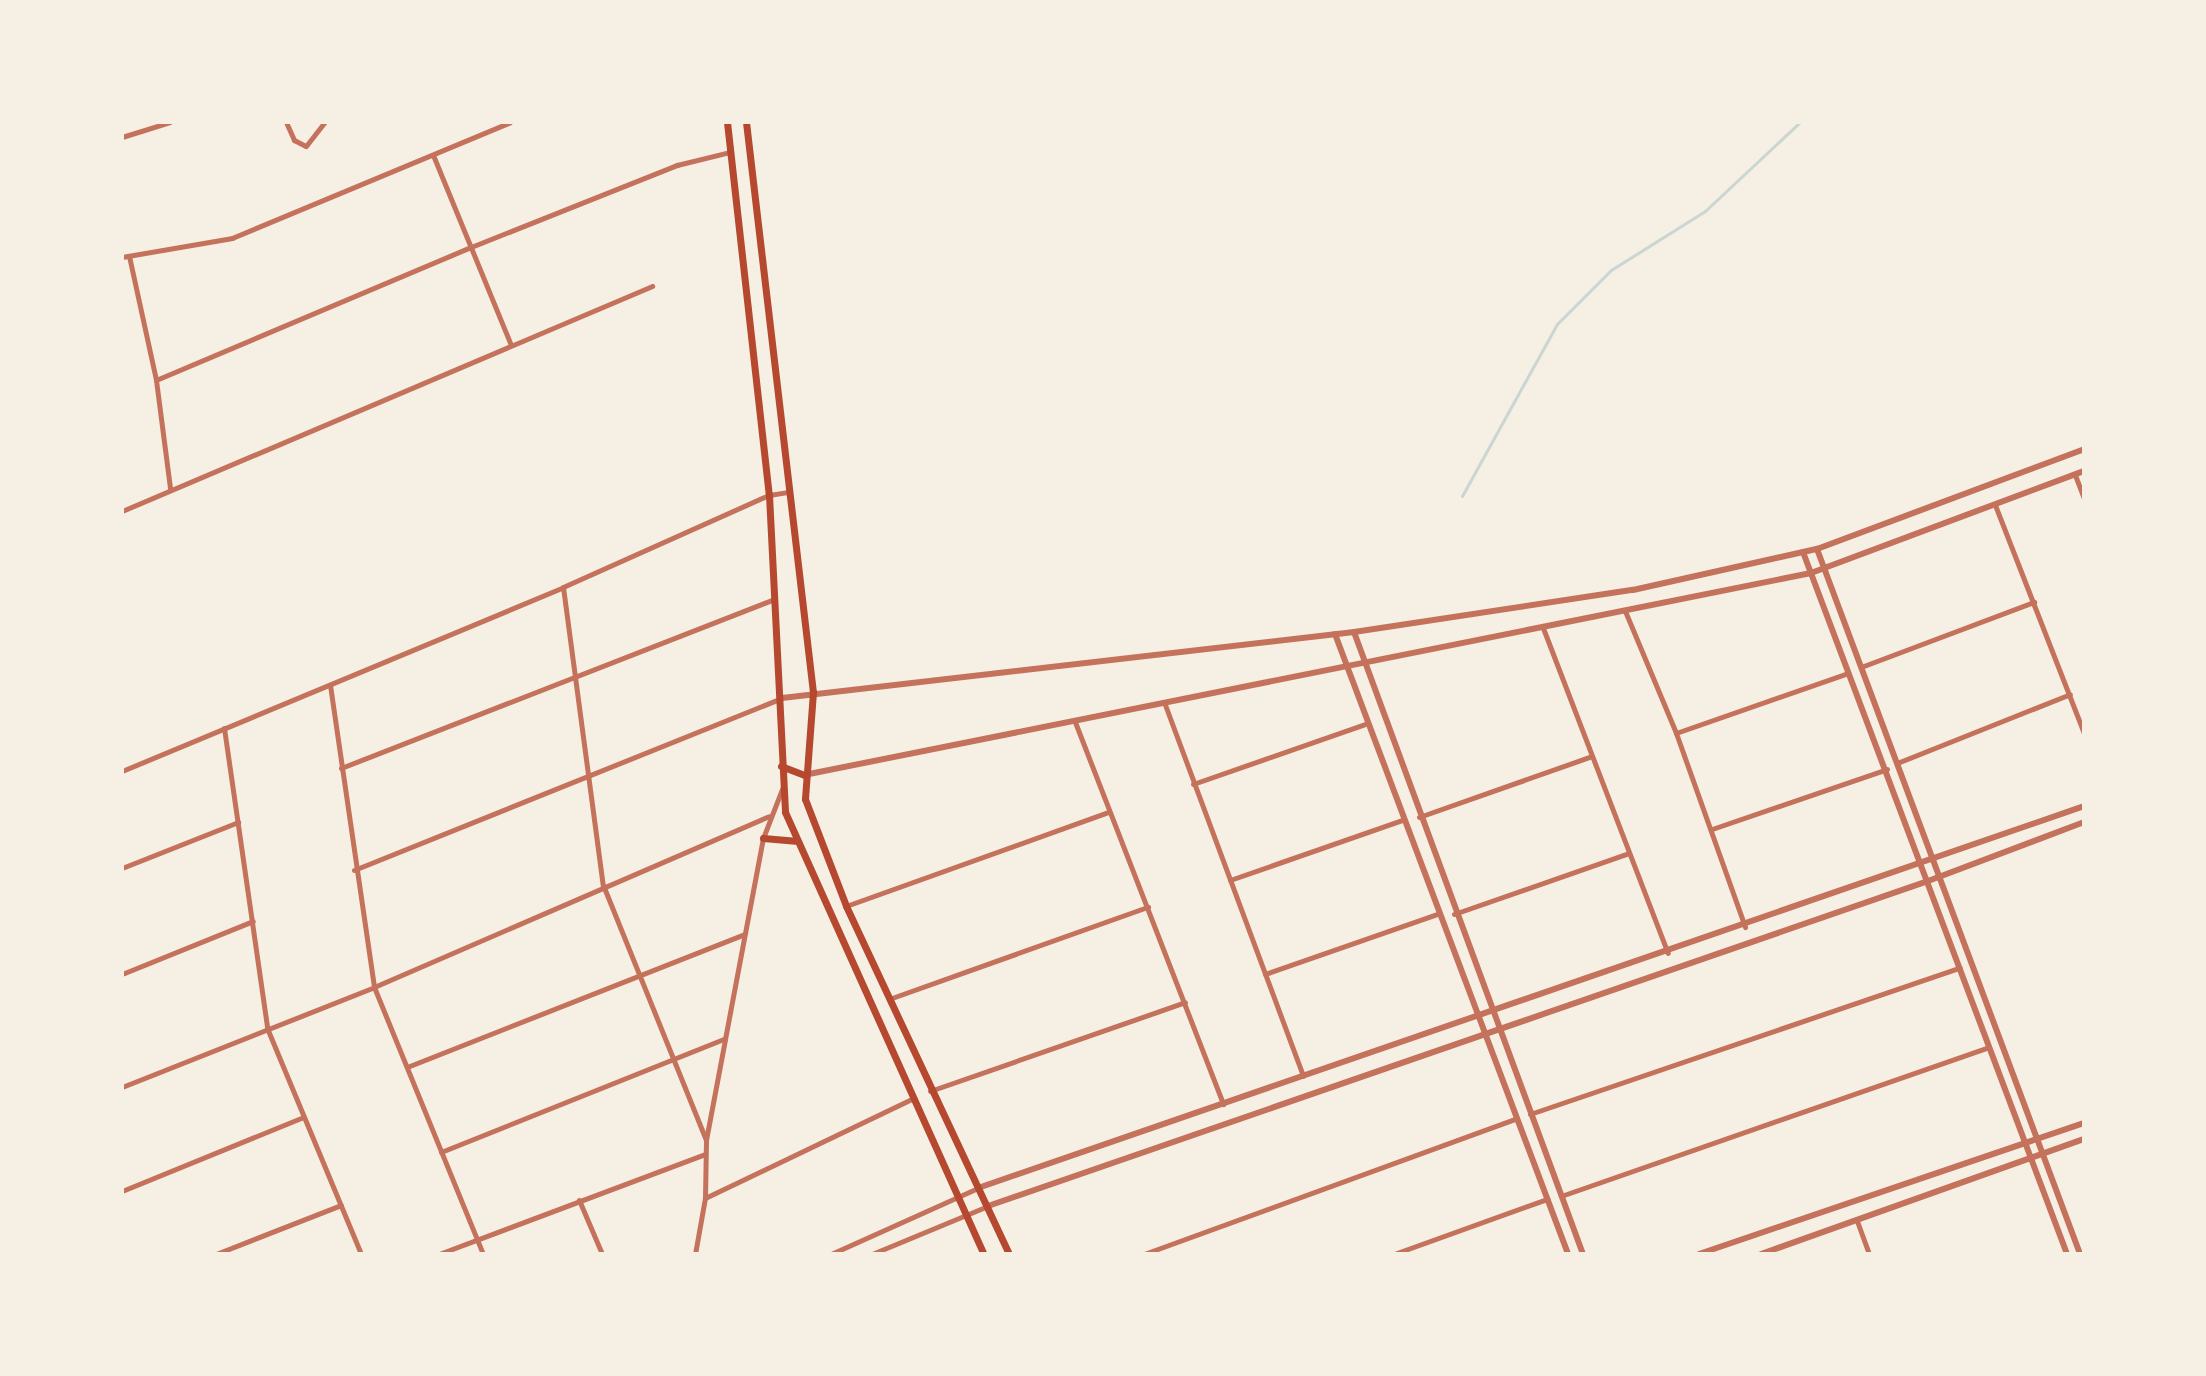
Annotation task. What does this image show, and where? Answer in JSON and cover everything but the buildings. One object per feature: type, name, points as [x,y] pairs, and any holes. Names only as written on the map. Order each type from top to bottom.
[{"type":"main road","points":[[727,122],[769,495],[782,698],[782,789],[795,841],[984,1254]]},
{"type":"main road","points":[[746,122],[813,692],[804,775],[811,823],[930,1091],[1009,1254]]},
{"type":"main road","points":[[741,242],[760,241]]},
{"type":"main road","points":[[781,766],[804,775]]},
{"type":"main road","points":[[763,838],[795,841]]},
{"type":"street","points":[[122,137],[170,122]]},
{"type":"street","points":[[286,122],[294,140],[306,146],[325,122]]},
{"type":"street","points":[[170,488],[156,380],[125,257],[232,238],[510,122]]},
{"type":"street","points":[[156,380],[471,247],[677,165],[730,152]]},
{"type":"street","points":[[433,155],[511,345]]},
{"type":"street","points":[[122,511],[170,488],[652,286]]},
{"type":"street","points":[[354,870],[782,698],[1539,608],[1817,549],[2084,449]]},
{"type":"street","points":[[804,775],[1811,573],[2084,471]]},
{"type":"street","points":[[2075,475],[2084,498]]},
{"type":"street","points":[[122,771],[563,587],[769,495],[789,492]]},
{"type":"street","points":[[1995,505],[2084,733]]},
{"type":"street","points":[[1817,549],[2081,1252]]},
{"type":"street","points":[[1803,552],[2067,1254]]},
{"type":"street","points":[[563,587],[585,776],[603,885],[671,1061],[706,1140]]},
{"type":"street","points":[[341,768],[775,599]]},
{"type":"street","points":[[1861,667],[2034,602]]},
{"type":"street","points":[[1625,611],[1676,733],[1745,927]]},
{"type":"street","points":[[1543,628],[1668,953]]},
{"type":"street","points":[[1354,632],[1490,1012],[1583,1254]]},
{"type":"street","points":[[1335,634],[1365,724],[1568,1254]]},
{"type":"street","points":[[1676,733],[1850,672]]},
{"type":"street","points":[[330,685],[354,870],[374,987],[483,1254]]},
{"type":"street","points":[[1897,763],[2070,694]]},
{"type":"street","points":[[1164,702],[1303,1076]]},
{"type":"street","points":[[1075,722],[1223,1104]]},
{"type":"street","points":[[1193,784],[1365,724]]},
{"type":"street","points":[[224,728],[267,1028],[361,1254]]},
{"type":"street","points":[[1419,817],[1592,756]]},
{"type":"street","points":[[1712,829],[1887,769]]},
{"type":"street","points":[[695,1254],[705,1198],[706,1140],[744,933],[763,838],[782,789]]},
{"type":"street","points":[[831,1254],[978,1188],[1922,866],[2084,806]]},
{"type":"street","points":[[846,906],[1109,812]]},
{"type":"street","points":[[122,1087],[374,987],[603,885],[769,816]]},
{"type":"street","points":[[1230,880],[1402,820]]},
{"type":"street","points":[[122,868],[238,822]]},
{"type":"street","points":[[872,1254],[966,1213],[1928,881],[2084,822]]},
{"type":"street","points":[[1454,914],[1629,853]]},
{"type":"street","points":[[889,999],[1148,907]]},
{"type":"street","points":[[1265,974],[1437,914]]},
{"type":"street","points":[[122,974],[253,921]]},
{"type":"street","points":[[407,1067],[744,933]]},
{"type":"street","points":[[1530,1114],[1960,968]]},
{"type":"street","points":[[930,1091],[1185,1002]]},
{"type":"street","points":[[441,1152],[725,1039]]},
{"type":"street","points":[[1561,1196],[1989,1047]]},
{"type":"street","points":[[705,1198],[914,1097]]},
{"type":"street","points":[[122,1191],[303,1117]]},
{"type":"street","points":[[1144,1254],[1515,1119]]},
{"type":"street","points":[[1699,1254],[2084,1123]]},
{"type":"street","points":[[1761,1254],[1778,1251],[2084,1139]]},
{"type":"street","points":[[439,1254],[705,1154]]},
{"type":"street","points":[[1394,1254],[1547,1199]]},
{"type":"street","points":[[579,1200],[602,1254]]},
{"type":"street","points":[[216,1254],[341,1205]]},
{"type":"street","points":[[1857,1221],[1869,1254]]},
{"type":"waterway","points":[[1462,496],[1557,324],[1611,270],[1705,211],[1800,122]]}]
